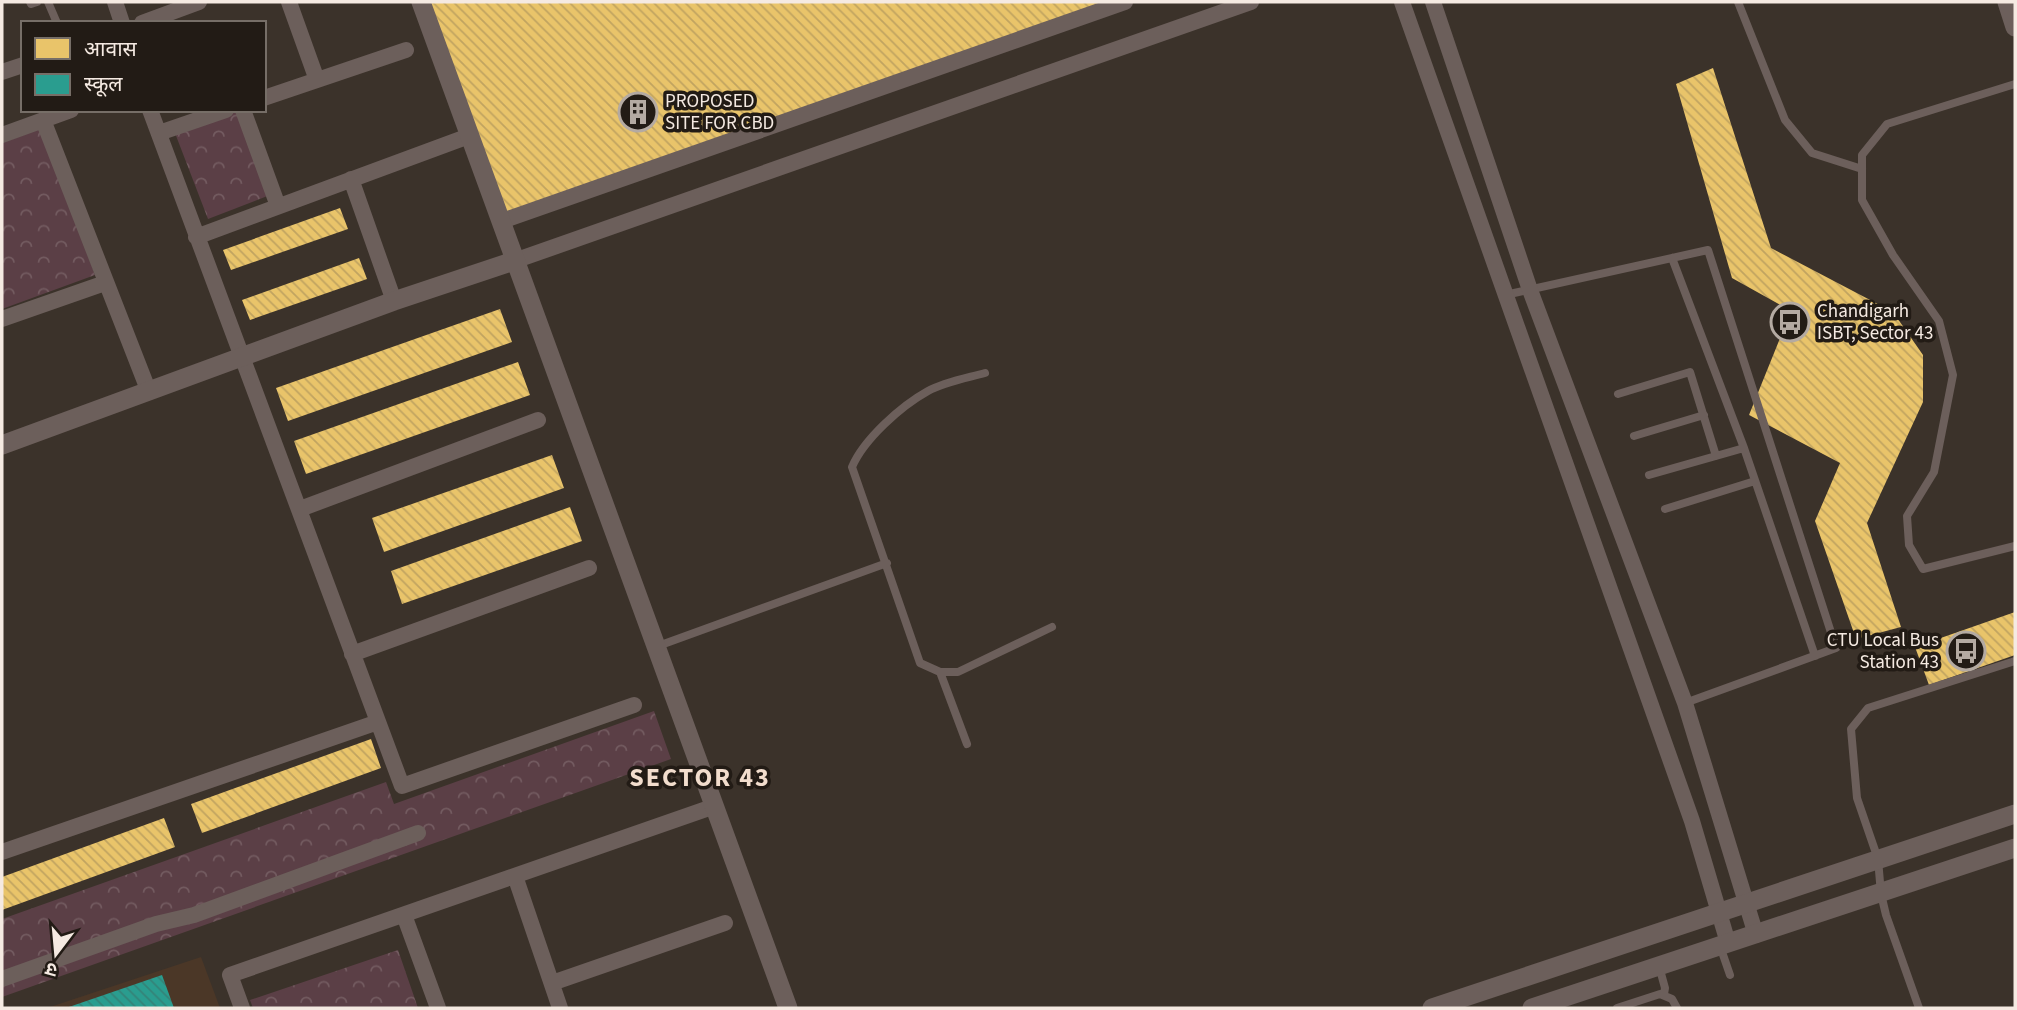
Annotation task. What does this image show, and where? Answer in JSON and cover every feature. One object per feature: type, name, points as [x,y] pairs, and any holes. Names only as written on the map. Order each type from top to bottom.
[{"type":"street","points":[[116,2],[121,21]]},
{"type":"street","points":[[147,21],[199,2]]},
{"type":"street","points":[[289,2],[317,80]]},
{"type":"street","points":[[421,2],[788,1008]]},
{"type":"street","points":[[502,221],[1125,2]]},
{"type":"street","points":[[2,445],[394,300],[514,261],[1251,2]]},
{"type":"street","points":[[1402,2],[1692,821],[1719,911],[1724,945]]},
{"type":"street","points":[[1433,2],[1530,290],[1685,703],[1756,935]]},
{"type":"street","points":[[2007,2],[2015,27]]},
{"type":"street","points":[[266,96],[406,50]]},
{"type":"street","points":[[2,72],[21,66]]},
{"type":"street","points":[[2,135],[65,112]]},
{"type":"street","points":[[151,112],[401,786],[634,705]]},
{"type":"street","points":[[159,133],[220,112]]},
{"type":"street","points":[[244,112],[278,206]]},
{"type":"street","points":[[43,120],[149,391]]},
{"type":"street","points":[[196,237],[469,136]]},
{"type":"street","points":[[351,179],[394,300]]},
{"type":"street","points":[[2,319],[105,283]]},
{"type":"street","points":[[300,509],[538,420]]},
{"type":"street","points":[[352,654],[589,568]]},
{"type":"street","points":[[2,852],[377,722]]},
{"type":"street","points":[[242,1008],[230,975],[715,806]]},
{"type":"street","points":[[1432,1008],[2015,814]]},
{"type":"street","points":[[2,979],[156,924],[194,915],[418,833]]},
{"type":"street","points":[[1542,1007],[2015,848]]},
{"type":"street","points":[[515,876],[560,1008]]},
{"type":"street","points":[[404,915],[438,1008]]},
{"type":"street","points":[[552,983],[725,923]]},
{"type":"lane","points":[[30,2],[37,2]]},
{"type":"lane","points":[[48,2],[56,21]]},
{"type":"lane","points":[[1738,2],[1785,120],[1812,153],[1862,169]]},
{"type":"lane","points":[[2015,85],[1887,124],[1862,155],[1862,200],[1893,255],[1939,321],[1953,375],[1934,472],[1907,516],[1909,545],[1923,569],[2015,546]]},
{"type":"lane","points":[[1505,295],[1708,250],[1836,648],[1685,703]]},
{"type":"lane","points":[[1672,258],[1744,448],[1815,656]]},
{"type":"lane","points":[[1618,394],[1690,372],[1716,456]]},
{"type":"lane","points":[[985,373],[929,390],[878,429],[858,453],[852,467],[920,663],[940,672],[958,672],[1052,627]]},
{"type":"lane","points":[[1634,436],[1704,415]]},
{"type":"lane","points":[[1649,475],[1744,448]]},
{"type":"lane","points":[[1665,509],[1755,481]]},
{"type":"lane","points":[[658,646],[887,563]]},
{"type":"lane","points":[[1919,1008],[1892,935],[1881,894],[1878,859],[1857,798],[1851,729],[1868,708],[2015,661]]},
{"type":"lane","points":[[940,672],[967,744]]},
{"type":"lane","points":[[1724,945],[1730,975]]},
{"type":"lane","points":[[1659,966],[1665,988],[1664,995]]},
{"type":"lane","points":[[1617,1008],[1664,995],[1672,999],[1677,1008]]},
{"type":"shaded area","points":[[201,957],[220,1008],[47,1008]]},
{"type":"green space","points":[[237,112],[270,195],[208,219],[175,133]]},
{"type":"green space","points":[[42,128],[95,275],[2,309],[2,143]]},
{"type":"green space","points":[[654,711],[671,759],[2,997],[2,919],[386,782],[394,804]]},
{"type":"green space","points":[[398,950],[418,1008],[253,1008],[250,1000]]},
{"type":"building: आवास","name":"PROPOSED SITE FOR CBD","points":[[422,2],[1124,2],[502,221]]},
{"type":"building: आवास","points":[[1713,68],[1771,248],[1893,312],[1923,355],[1923,402],[1867,523],[1901,627],[1856,639],[1815,521],[1840,463],[1749,415],[1791,311],[1732,278],[1676,84]]},
{"type":"building: आवास","points":[[340,208],[348,229],[231,270],[223,250]]},
{"type":"building: आवास","points":[[359,258],[367,279],[250,320],[242,300]]},
{"type":"building: आवास","points":[[500,309],[512,342],[288,421],[276,388]]},
{"type":"building: आवास","points":[[518,362],[530,395],[306,474],[294,441]]},
{"type":"building: आवास","points":[[552,455],[564,488],[384,552],[372,518]]},
{"type":"building: आवास","points":[[570,507],[582,541],[402,604],[391,571]]},
{"type":"building: आवास","name":"CTU Local Bus Station 43","points":[[2015,612],[2015,655],[1929,685],[1915,647]]},
{"type":"building: आवास","points":[[371,739],[381,768],[202,833],[191,804]]},
{"type":"building: आवास","points":[[164,818],[175,847],[2,910],[2,877]]},
{"type":"building: स्कूल","points":[[162,975],[174,1008],[66,1008]]},
{"type":"place","name":"PROPOSED SITE FOR CBD","points":[[638,112]]},
{"type":"place","name":"Chandigarh ISBT, Sector 43","points":[[1790,322]]},
{"type":"place","name":"CTU Local Bus Station 43","points":[[1966,651]]},
{"type":"district","name":"SECTOR 43","points":[[700,777]]}]
